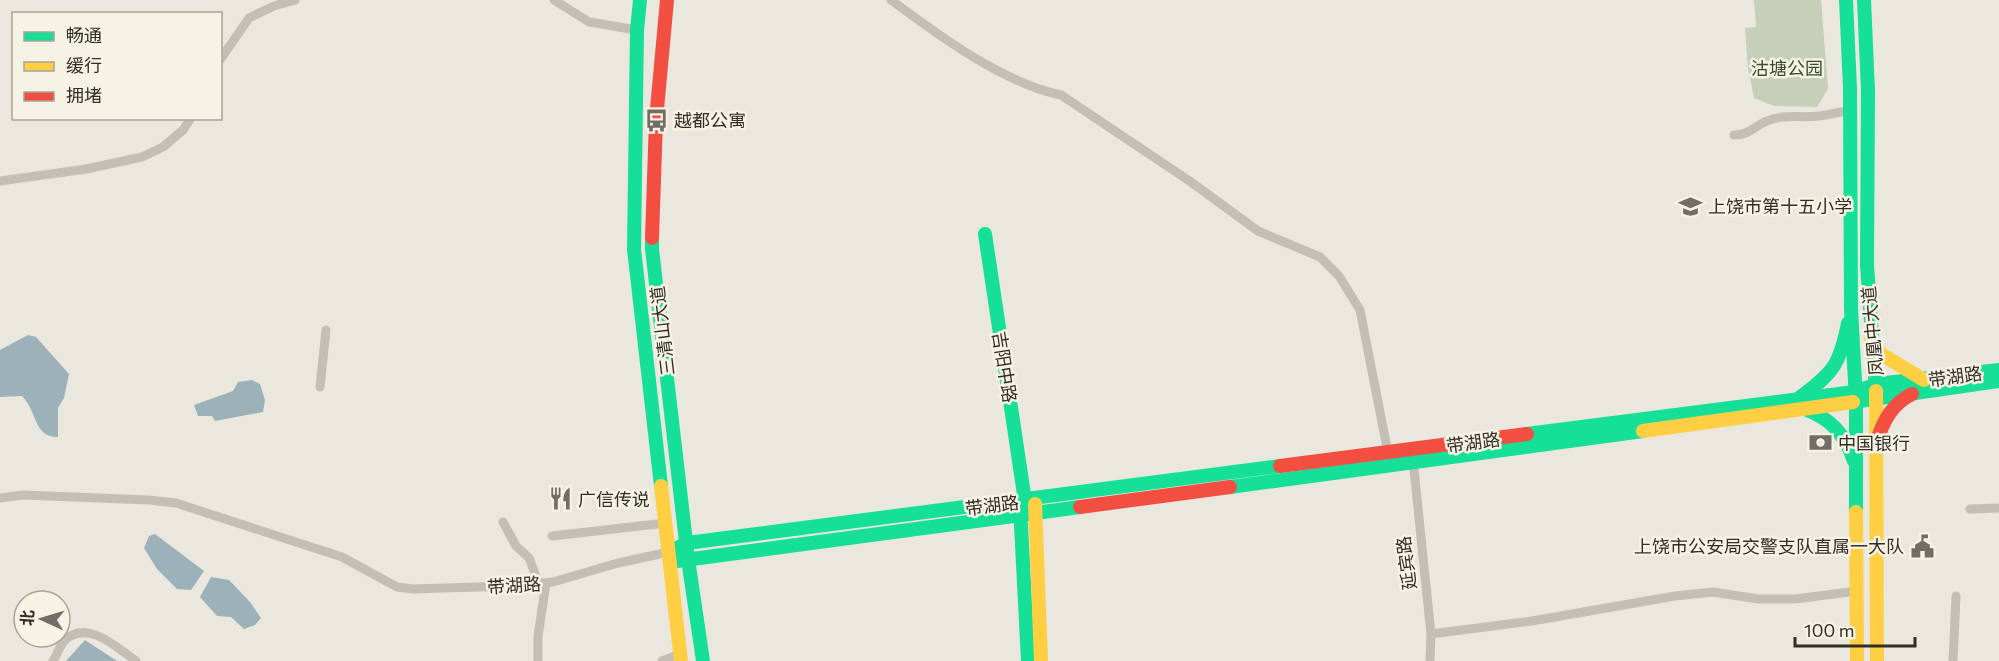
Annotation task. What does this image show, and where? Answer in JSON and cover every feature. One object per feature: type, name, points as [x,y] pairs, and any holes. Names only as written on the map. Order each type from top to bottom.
[{"type":"main road","name":"三清山大道","points":[[640,0],[637,30],[634,249],[681,658]]},
{"type":"main road","name":"三清山大道","points":[[667,0],[656,120],[652,249],[688,559],[704,661]]},
{"type":"main road","name":"凤凰中大道","points":[[1846,0],[1851,111],[1851,309],[1855,396],[1857,661]]},
{"type":"main road","name":"凤凰中大道","points":[[1863,0],[1868,91],[1867,265],[1876,391],[1877,661]]},
{"type":"main road","name":"吉阳中路","points":[[985,234],[1027,505],[1041,661]]},
{"type":"main road","points":[[1851,309],[1843,352],[1833,373],[1801,404],[1836,426],[1847,440],[1856,470]]},
{"type":"main road","points":[[1871,339],[1881,354],[1923,385],[1902,399],[1887,414],[1876,440]]},
{"type":"main road","name":"带湖路","points":[[670,557],[687,543],[1413,460],[1855,396],[1999,370]]},
{"type":"main road","name":"带湖路","points":[[1923,385],[1999,381]]},
{"type":"main road","name":"带湖路","points":[[670,557],[688,559],[1027,505],[1388,453],[1801,404]]},
{"type":"main road","name":"吉阳中路","points":[[1027,505],[1028,661]]},
{"type":"street","points":[[222,57],[249,18],[274,6],[295,0]]},
{"type":"street","points":[[554,0],[589,22],[637,30]]},
{"type":"street","points":[[891,0],[968,54],[1038,91],[1061,95],[1191,182],[1258,231],[1320,256],[1339,276],[1360,309],[1388,453]]},
{"type":"street","points":[[1734,135],[1744,135],[1767,121],[1784,117],[1821,116],[1836,111],[1851,111]]},
{"type":"street","points":[[0,181],[86,169],[142,157],[163,147],[183,130],[190,120]]},
{"type":"street","points":[[320,387],[326,330]]},
{"type":"street","name":"延宾路","points":[[1413,460],[1431,634],[1430,661]]},
{"type":"street","name":"带湖路","points":[[0,498],[23,495],[149,500],[176,504],[342,557],[397,587],[413,589],[542,583],[670,557]]},
{"type":"street","points":[[1970,508],[1999,508]]},
{"type":"street","points":[[503,522],[516,546],[529,558],[542,583],[538,661]]},
{"type":"street","points":[[552,536],[666,524]]},
{"type":"street","points":[[1431,634],[1532,621],[1675,596],[1713,592],[1758,599],[1795,599],[1857,591]]},
{"type":"street","points":[[1953,661],[1956,596]]},
{"type":"street","points":[[53,661],[64,641],[76,634],[95,633],[136,661]]},
{"type":"street","points":[[662,661],[681,658]]},
{"type":"green space","name":"沽塘公园","points":[[1754,0],[1821,0],[1828,89],[1817,107],[1774,106],[1754,98],[1748,68],[1745,28],[1756,27]]},
{"type":"water","points":[[28,335],[36,337],[69,374],[64,398],[58,408],[58,437],[44,433],[22,396],[0,397],[0,350]]},
{"type":"water","points":[[252,380],[260,384],[265,400],[263,412],[215,421],[212,416],[198,416],[194,405],[233,391],[238,382]]},
{"type":"water","points":[[155,534],[204,571],[191,590],[177,589],[157,569],[144,548],[149,536]]},
{"type":"water","points":[[211,577],[229,580],[250,602],[261,618],[255,625],[244,629],[231,617],[217,616],[200,597]]},
{"type":"water","points":[[85,640],[117,661],[66,661]]},
{"type":"traffic: fast","points":[[640,0],[637,30],[634,249],[661,486]]},
{"type":"traffic: fast","points":[[1846,0],[1850,88],[1851,309],[1856,400],[1856,512]]},
{"type":"traffic: fast","points":[[1864,0],[1868,91],[1867,265],[1876,391]]},
{"type":"traffic: fast","points":[[985,234],[1025,501]]},
{"type":"traffic: fast","points":[[652,238],[688,559],[703,661]]},
{"type":"traffic: fast","points":[[1799,398],[1820,382],[1833,367],[1842,349],[1848,323]]},
{"type":"traffic: fast","points":[[1527,434],[1854,392],[1877,384],[1999,370]]},
{"type":"traffic: fast","points":[[1853,402],[1999,381]]},
{"type":"traffic: fast","points":[[1805,409],[1836,429],[1846,443],[1854,461]]},
{"type":"traffic: fast","points":[[1230,487],[1643,431]]},
{"type":"traffic: fast","points":[[669,552],[687,543],[1280,466]]},
{"type":"traffic: fast","points":[[1020,506],[1028,661]]},
{"type":"traffic: fast","points":[[670,562],[1080,507]]},
{"type":"traffic: slow","points":[[1871,339],[1881,354],[1924,380]]},
{"type":"traffic: slow","points":[[1876,391],[1877,661]]},
{"type":"traffic: slow","points":[[1643,431],[1853,402]]},
{"type":"traffic: slow","points":[[661,486],[681,661]]},
{"type":"traffic: slow","points":[[1035,504],[1041,661]]},
{"type":"traffic: slow","points":[[1856,512],[1857,661]]},
{"type":"traffic: jam","points":[[652,238],[656,120],[667,0]]},
{"type":"traffic: jam","points":[[1877,440],[1890,413],[1912,394]]},
{"type":"traffic: jam","points":[[1280,466],[1527,434]]},
{"type":"traffic: jam","points":[[1080,507],[1230,487]]},
{"type":"place","name":"越都公寓","points":[[656,120]]},
{"type":"place","name":"上饶市第十五小学","points":[[1690,206]]},
{"type":"place","name":"中国银行","points":[[1820,443]]},
{"type":"place","name":"广信传说","points":[[560,499]]},
{"type":"place","name":"上饶市公安局交警支队直属一大队","points":[[1922,546]]}]
